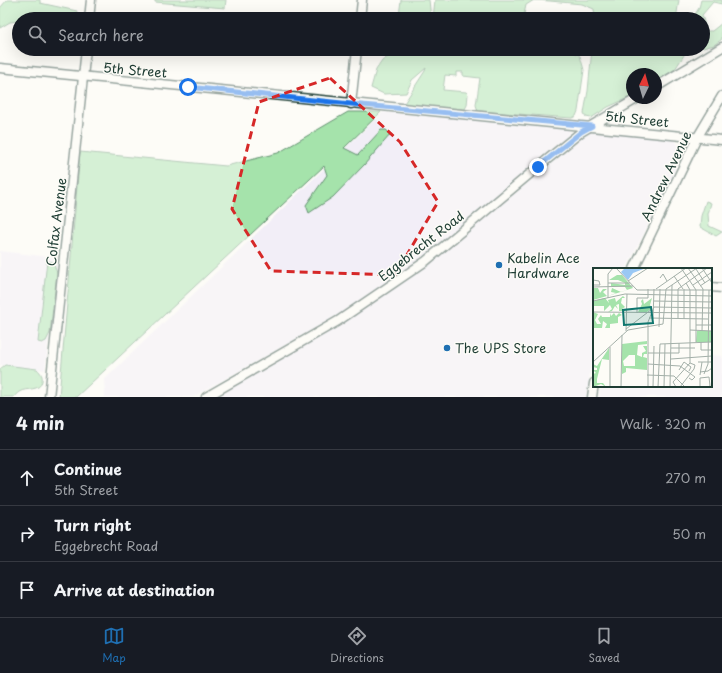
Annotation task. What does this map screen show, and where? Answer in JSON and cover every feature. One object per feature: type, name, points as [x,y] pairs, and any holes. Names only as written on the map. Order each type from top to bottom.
[{"type":"street","points":[[90,12],[91,0]]},
{"type":"street","points":[[361,12],[362,0]]},
{"type":"street","points":[[710,54],[722,47]]},
{"type":"street","name":"Colfax Avenue","points":[[49,397],[85,56]]},
{"type":"street","points":[[351,104],[356,56]]},
{"type":"street","points":[[662,83],[707,56]]},
{"type":"street","name":"5th Street","points":[[0,68],[722,140]]},
{"type":"street","name":"Andrew Avenue","points":[[634,268],[697,138],[722,96]]},
{"type":"street","name":"Eggebrecht Road","points":[[206,397],[338,322],[426,261],[581,132],[628,104]]},
{"type":"street","points":[[712,287],[722,288]]},
{"type":"street","points":[[592,397],[594,387]]},
{"type":"highlighted area","points":[[330,78],[400,142],[438,202],[395,275],[271,271],[232,209],[259,102]]},
{"type":"shaded area","points":[[383,112],[567,128],[570,132],[568,137],[411,266],[340,314],[193,397],[105,397],[104,380]]},
{"type":"shaded area","points":[[595,132],[673,140],[677,144],[680,157],[670,182],[627,268],[593,268],[593,357],[586,397],[218,397],[367,307],[431,263],[587,134]]},
{"type":"shaded area","points":[[0,251],[58,258],[45,370],[0,365]]},
{"type":"shaded area","points":[[712,355],[722,356],[722,397],[599,397],[600,387],[712,387]]},
{"type":"green space","points":[[7,0],[40,0],[40,3],[77,11],[12,12],[12,22],[0,28],[0,8]]},
{"type":"green space","points":[[155,0],[226,0],[225,8],[155,2]]},
{"type":"green space","points":[[401,0],[429,0],[430,12],[400,12]]},
{"type":"green space","points":[[435,0],[534,0],[526,5],[524,12],[434,12]]},
{"type":"green space","points":[[534,0],[679,0],[677,12],[594,12],[594,9],[582,4]]},
{"type":"green space","points":[[701,0],[722,0],[722,4],[713,2],[705,12],[696,12]]},
{"type":"green space","points":[[722,23],[722,39],[710,46],[710,31]]},
{"type":"green space","points":[[389,56],[580,56],[584,70],[578,111],[576,116],[572,118],[478,111],[476,105],[480,78],[463,76],[463,72],[456,72],[456,76],[445,75],[443,90],[466,92],[468,94],[465,109],[403,105],[426,68],[412,80],[406,93],[384,94],[371,88],[376,70],[382,61]]},
{"type":"green space","points":[[591,56],[683,56],[675,69],[662,77],[662,68],[626,68],[626,99],[608,107],[591,118],[586,117],[584,113]]},
{"type":"green space","points":[[348,112],[381,112],[344,148],[358,155],[381,130],[387,130],[390,135],[333,197],[309,213],[306,205],[327,175],[324,166],[76,397],[59,397],[80,152],[226,166],[278,153]]},
{"type":"green space","points":[[706,201],[711,203],[708,214],[709,226],[722,232],[716,236],[700,227],[701,216]]},
{"type":"green space","points":[[47,261],[53,262],[57,273],[50,333],[46,341],[42,343],[38,342]]},
{"type":"green space","points":[[5,365],[37,369],[42,376],[41,384],[39,387],[19,392],[14,397],[0,397],[0,369]]},
{"type":"place","name":"Kabelin Ace Hardware","points":[[499,265]]},
{"type":"place","name":"The UPS Store","points":[[447,348]]},
{"type":"route","points":[[188,87],[351,104],[592,126],[581,132],[538,167]]}]
